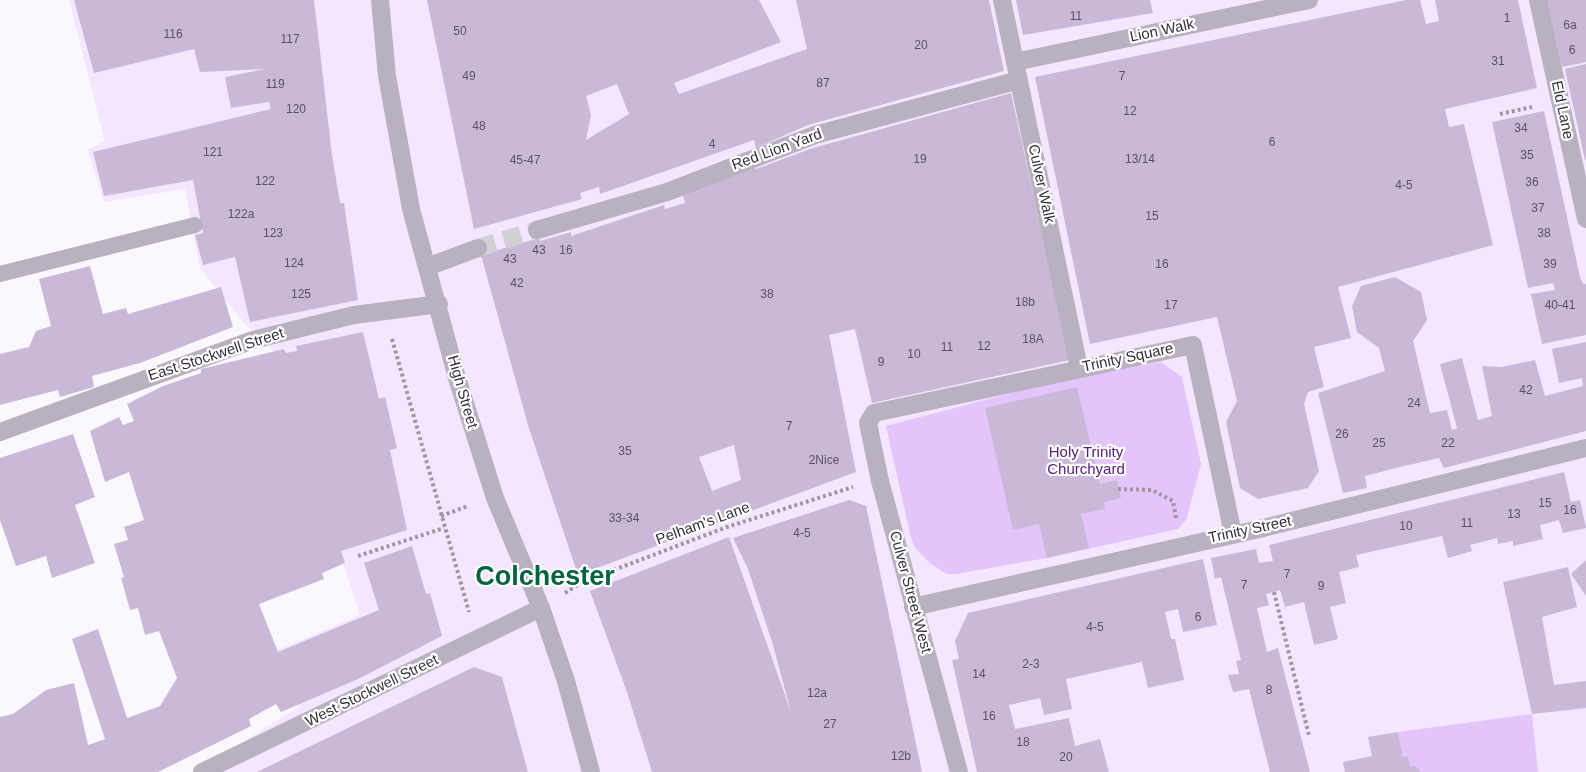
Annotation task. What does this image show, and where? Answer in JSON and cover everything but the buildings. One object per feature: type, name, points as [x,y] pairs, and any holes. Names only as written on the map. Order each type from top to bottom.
[{"type":"street","name":"High Street","points":[[380,0],[387,76],[411,208],[439,304],[457,378],[495,498],[541,608],[566,681],[591,772]]},
{"type":"street","name":"Culver Walk","points":[[1002,0],[1079,368]]},
{"type":"street","name":"Lion Walk","points":[[1015,62],[1309,0]]},
{"type":"street","name":"Eld Lane","points":[[1538,0],[1586,219]]},
{"type":"street","name":"Red Lion Yard","points":[[537,230],[667,192],[815,135],[1019,80]]},
{"type":"street","points":[[427,267],[478,248]]},
{"type":"street","name":"East Stockwell Street","points":[[0,432],[253,340],[384,310],[439,304]]},
{"type":"street","name":"Trinity Square","points":[[874,413],[1193,345],[1233,534]]},
{"type":"street","name":"Culver Street West","points":[[874,413],[868,423],[880,480],[959,772]]},
{"type":"street","name":"Trinity Street","points":[[913,607],[1233,534],[1586,448]]},
{"type":"street","name":"West Stockwell Street","points":[[202,772],[541,608]]},
{"type":"lane","points":[[0,274],[195,225]]},
{"type":"path","points":[[384,310],[477,639]]},
{"type":"path","name":"Pelham's Lane","points":[[541,608],[582,582],[727,527],[880,480]]},
{"type":"path","points":[[1118,489],[1152,489],[1173,501],[1178,529],[1186,543]]},
{"type":"path","points":[[358,556],[444,528]]},
{"type":"path","points":[[1274,592],[1309,736]]},
{"type":"shaded area","points":[[69,0],[1586,0],[1586,772],[195,772],[299,707],[275,651],[360,615],[276,354],[246,325],[200,268],[185,189],[104,202],[88,150],[105,141]]},
{"type":"green space","name":"Holy Trinity Churchyard","points":[[1161,362],[1182,377],[1201,464],[1186,520],[1178,529],[1047,558],[956,574],[947,574],[931,564],[916,549],[911,538],[886,426],[1068,378]]},
{"type":"green space","points":[[1532,714],[1538,772],[1421,772],[1416,766],[1410,766],[1408,756],[1403,757],[1398,732]]},
{"type":"tunnel","points":[[478,248],[537,230]]},
{"type":"district","name":"Colchester","points":[[545,578]]}]
